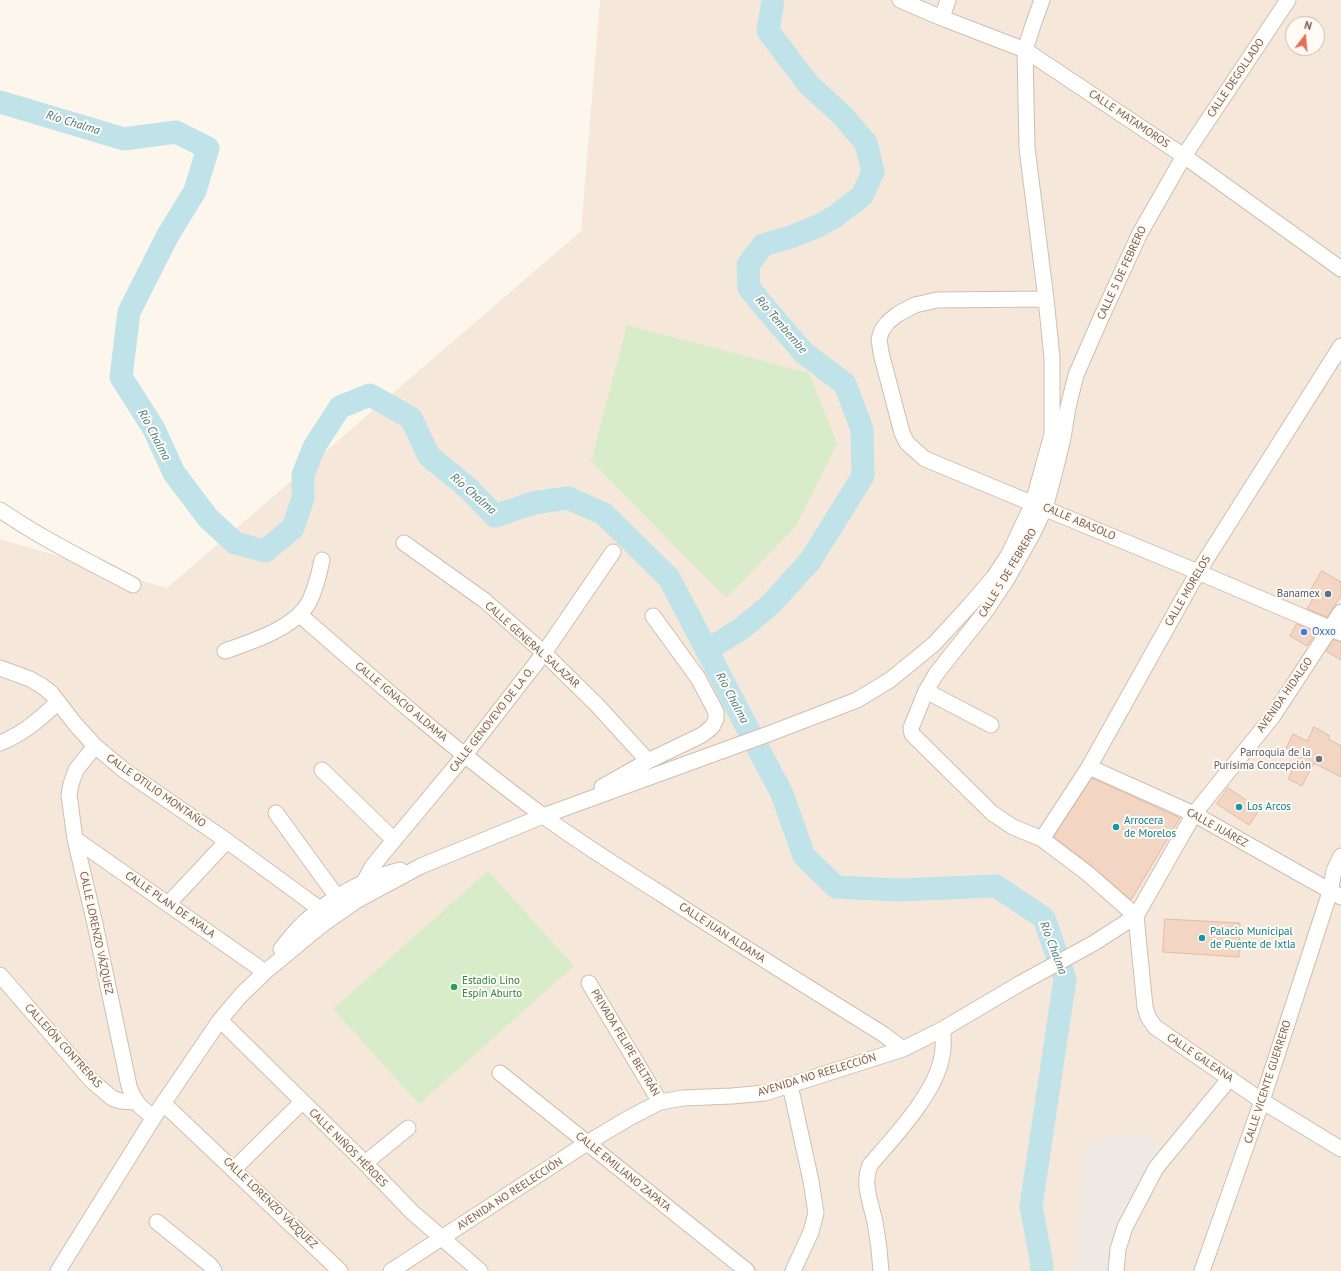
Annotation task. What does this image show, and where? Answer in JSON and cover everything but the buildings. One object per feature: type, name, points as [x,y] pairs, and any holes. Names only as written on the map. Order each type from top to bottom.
[{"type":"street","name":"CALLE MATAMOROS","points":[[900,0],[1025,50],[1184,156],[1341,269]]},
{"type":"street","points":[[942,18],[948,0]]},
{"type":"street","points":[[58,1271],[154,1116],[220,1020],[242,994],[323,924],[338,913],[370,894],[421,866],[543,816],[857,700],[890,680],[934,644],[994,577],[1039,506],[1057,436],[1052,358],[1046,299],[1027,148],[1025,50],[1042,0]]},
{"type":"street","name":"CALLE DEGOLLADO","points":[[1184,156],[1288,0]]},
{"type":"street","name":"CALLE 5 DE FEBRERO","points":[[1057,436],[1068,408],[1076,375],[1100,320],[1140,233],[1184,156]]},
{"type":"street","name":"CALLE ABASOLO","points":[[1046,299],[937,300],[915,305],[898,314],[888,322],[882,330],[879,339],[881,353],[902,433],[907,443],[925,459],[1336,630]]},
{"type":"street","name":"CALLE MORELOS","points":[[1042,839],[1089,767],[1198,572],[1341,346]]},
{"type":"street","name":"CALLE 5 DE FEBRERO","points":[[1039,506],[1025,548],[986,612],[936,674],[926,691],[911,726],[912,734],[992,813],[1013,827],[1042,839],[1087,874],[1136,916]]},
{"type":"street","points":[[0,510],[25,527],[133,585]]},
{"type":"street","name":"CALLE GENERAL SALAZAR","points":[[404,543],[484,600],[544,652],[597,705],[648,761]]},
{"type":"street","name":"CALLE GENOVEVO DE LA O.","points":[[364,882],[372,867],[464,756],[544,652],[613,552]]},
{"type":"street","points":[[224,651],[263,637],[300,615],[309,603],[317,586],[322,560]]},
{"type":"street","name":"AVENIDA HIDALGO","points":[[1136,916],[1194,814],[1273,716],[1336,630],[1341,612]]},
{"type":"street","name":"CALLE IGNACIO ALDAMA","points":[[300,615],[464,756],[543,816]]},
{"type":"street","points":[[570,806],[648,761],[702,735],[712,727],[716,719],[716,712],[698,678],[653,616]]},
{"type":"street","name":"CALLE OTILIO MONTAÑO","points":[[0,668],[30,679],[42,686],[51,693],[76,725],[95,746],[125,771],[228,841],[320,909]]},
{"type":"street","points":[[926,691],[992,725]]},
{"type":"street","points":[[0,743],[21,733],[58,702]]},
{"type":"street","name":"CALLE LORENZO VÁZQUEZ","points":[[95,746],[76,770],[70,784],[70,795],[75,839],[95,924],[129,1086],[135,1102]]},
{"type":"street","name":"CALLE JUÁREZ","points":[[1089,767],[1194,814],[1336,894]]},
{"type":"street","points":[[322,770],[394,840]]},
{"type":"street","points":[[276,813],[337,897]]},
{"type":"street","name":"CALLE JUAN ALDAMA","points":[[543,816],[743,947],[883,1034],[903,1049]]},
{"type":"street","name":"CALLE PLAN DE AYALA","points":[[75,839],[268,970]]},
{"type":"street","points":[[169,903],[228,841]]},
{"type":"street","name":"CALLE VICENTE GUERRERO","points":[[1202,1271],[1336,894],[1337,872],[1341,856]]},
{"type":"street","points":[[268,970],[279,952],[301,926],[320,909],[337,897],[364,882],[391,872],[421,866]]},
{"type":"street","name":"AVENIDA NO REELECCIÓN","points":[[391,1271],[587,1144],[660,1102],[682,1098],[765,1093],[903,1049],[943,1029],[1021,983],[1094,943],[1136,916]]},
{"type":"street","name":"CALLE GALEANA","points":[[1136,916],[1145,1007],[1148,1017],[1155,1027],[1262,1101],[1341,1149]]},
{"type":"street","name":"CALLEJÓN CONTRERAS","points":[[0,975],[92,1081],[112,1098],[120,1101],[135,1102]]},
{"type":"street","name":"PRIVADA FELIPE BELTRÁN","points":[[590,983],[660,1102]]},
{"type":"street","name":"CALLE NIÑOS HÉROES","points":[[220,1020],[365,1163],[412,1212],[480,1271]]},
{"type":"street","points":[[881,1271],[880,1252],[866,1183],[867,1172],[870,1165],[909,1120],[932,1083],[939,1068],[942,1056],[943,1029]]},
{"type":"street","name":"CALLE EMILIANO ZAPATA","points":[[500,1073],[587,1144],[748,1271]]},
{"type":"street","points":[[1116,1271],[1118,1249],[1125,1226],[1156,1168],[1230,1078]]},
{"type":"street","points":[[790,1085],[811,1181],[816,1213],[811,1232],[793,1271]]},
{"type":"street","points":[[135,1102],[147,1113],[154,1116]]},
{"type":"street","points":[[234,1169],[302,1102]]},
{"type":"street","name":"CALLE LORENZO VÁZQUEZ","points":[[163,1103],[340,1271]]},
{"type":"street","points":[[365,1163],[408,1128]]},
{"type":"street","points":[[157,1222],[210,1265],[214,1271]]},
{"type":"shaded area","points":[[600,0],[1341,0],[1341,1271],[0,1271],[0,539],[167,588],[581,231]]},
{"type":"shaded area","points":[[1143,1131],[1167,1158],[1112,1255],[1113,1271],[1077,1271],[1083,1144]]},
{"type":"green space","points":[[627,325],[809,373],[837,444],[796,526],[726,598],[591,461]]},
{"type":"green space","name":"Estadio Lino Espín Aburto","points":[[488,871],[574,966],[419,1104],[333,1009]]},
{"type":"waterway","name":"Río Tembembe","points":[[707,650],[741,629],[770,605],[810,561],[863,476],[862,429],[845,384],[804,353],[749,288],[748,265],[763,245],[791,237],[818,226],[834,217],[862,196],[873,172],[866,143],[842,115],[809,85],[768,31],[773,0]]},
{"type":"waterway","name":"Río Chalma","points":[[0,102],[124,139],[176,132],[208,148],[195,191],[168,235],[129,312],[121,377],[154,429],[174,473],[208,518],[235,543],[265,551],[293,528],[303,498],[303,475],[314,447],[340,407],[370,395],[411,418],[429,456],[468,488],[495,516],[533,503],[568,498],[604,514],[669,578],[782,794],[804,856],[836,887],[898,890],[996,886],[1044,918],[1065,979],[1031,1206],[1042,1271]]},
{"type":"place","name":"Banamex","points":[[1328,594]]},
{"type":"place","name":"Oxxo","points":[[1304,632]]},
{"type":"place","name":"Parroquia de la Purísima Concepción","points":[[1319,759]]},
{"type":"place","name":"Los Arcos","points":[[1239,807]]},
{"type":"place","name":"Arrocera de Morelos","points":[[1116,827]]},
{"type":"place","name":"Palacio Municipal de Puente de Ixtla","points":[[1202,938]]},
{"type":"place","name":"Estadio Lino Espín Aburto","points":[[454,987]]}]
